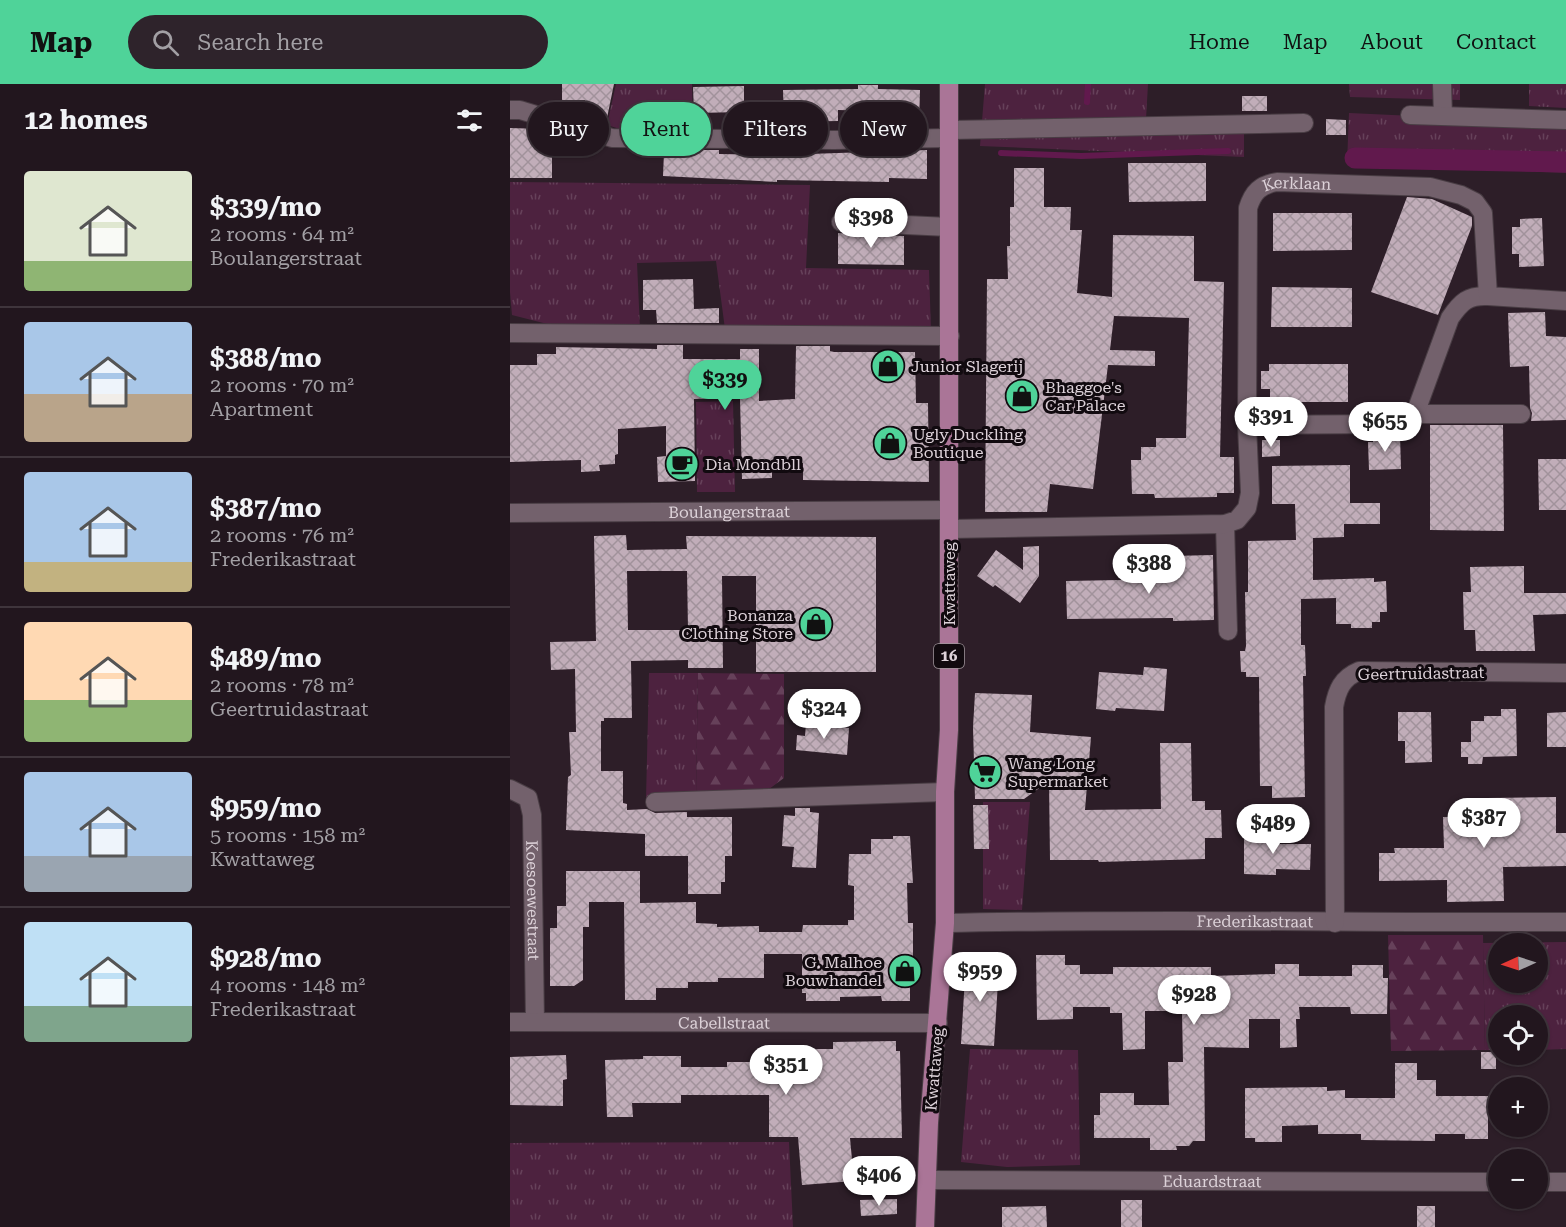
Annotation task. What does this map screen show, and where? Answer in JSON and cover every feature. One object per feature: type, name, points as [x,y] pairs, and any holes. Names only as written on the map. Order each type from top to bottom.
[{"type":"main road","name":"Kwattaweg","points":[[925,1227],[929,1123],[945,922],[945,792],[949,730],[949,84]]},
{"type":"street","points":[[1442,84],[1443,116]]},
{"type":"street","points":[[510,110],[520,110],[612,138],[834,140],[949,134],[1304,123]]},
{"type":"street","points":[[1410,115],[1566,120]]},
{"type":"street","name":"Kerklaan","points":[[1225,524],[1237,520],[1247,508],[1250,493],[1247,425],[1248,208],[1251,197],[1257,189],[1277,182],[1430,187],[1461,195],[1475,202],[1483,213],[1488,296]]},
{"type":"street","points":[[841,222],[949,226]]},
{"type":"street","points":[[1415,414],[1450,318],[1458,306],[1474,295],[1566,301]]},
{"type":"street","points":[[510,333],[950,336]]},
{"type":"street","points":[[1247,425],[1395,424],[1415,414],[1521,414]]},
{"type":"street","name":"Boulangerstraat","points":[[510,513],[948,510]]},
{"type":"street","points":[[949,529],[1225,524],[1228,631]]},
{"type":"street","name":"Geertruidastraat","points":[[1335,923],[1334,707],[1336,693],[1341,683],[1349,675],[1359,671],[1566,673]]},
{"type":"street","name":"Koesoewestraat","points":[[510,789],[528,798],[532,815],[535,1022]]},
{"type":"street","points":[[655,802],[945,792]]},
{"type":"street","name":"Frederikastraat","points":[[945,922],[1566,922]]},
{"type":"street","name":"Cabellstraat","points":[[510,1022],[938,1023]]},
{"type":"street","name":"Eduardstraat","points":[[927,1180],[1488,1182]]},
{"type":"street","points":[[1548,1182],[1566,1182]]},
{"type":"green space","points":[[616,84],[692,84],[692,102],[621,102],[621,129],[609,126]]},
{"type":"green space","points":[[985,84],[1148,84],[1146,119],[1244,123],[1244,157],[980,146]]},
{"type":"green space","points":[[1349,84],[1460,84],[1460,100],[1350,97]]},
{"type":"green space","points":[[1529,84],[1566,84],[1566,108],[1529,106]]},
{"type":"green space","points":[[1349,113],[1566,123],[1566,173],[1347,164]]},
{"type":"green space","points":[[510,182],[810,185],[806,268],[929,270],[931,331],[725,329],[716,261],[637,263],[640,329],[563,328],[512,315]]},
{"type":"green space","points":[[733,401],[735,492],[697,492],[696,402]]},
{"type":"green space","points":[[649,673],[698,673],[696,798],[646,800]]},
{"type":"green space","points":[[698,673],[784,674],[784,778],[761,795],[696,798]]},
{"type":"green space","points":[[983,802],[1030,802],[1022,910],[983,909]]},
{"type":"green space","points":[[1388,935],[1483,935],[1485,1050],[1391,1051]]},
{"type":"green space","points":[[1548,942],[1566,942],[1566,1049],[1548,1050],[1548,1005],[1488,1005],[1488,1050],[1485,1050],[1483,943],[1488,943],[1488,993],[1548,993]]},
{"type":"green space","points":[[970,1049],[1078,1050],[1080,1165],[1007,1167],[961,1162]]},
{"type":"green space","points":[[789,1142],[793,1227],[510,1227],[510,1143]]},
{"type":"building","points":[[562,84],[614,84],[609,108],[609,102],[562,101]]},
{"type":"building","points":[[858,85],[878,85],[878,89],[920,90],[920,102],[840,102],[838,121],[828,121],[828,102],[783,102],[783,90],[858,89]]},
{"type":"building","points":[[744,86],[744,102],[723,102],[723,112],[711,113],[711,102],[694,102],[693,87]]},
{"type":"building","points":[[1242,96],[1267,96],[1267,111],[1242,111]]},
{"type":"building","points":[[1326,119],[1346,120],[1346,135],[1326,135]]},
{"type":"building","points":[[510,128],[528,129],[528,156],[552,156],[552,178],[510,178]]},
{"type":"building","points":[[711,150],[719,150],[719,154],[723,156],[828,156],[828,153],[840,153],[840,156],[927,156],[927,179],[889,178],[889,182],[777,180],[777,182],[663,176],[664,156],[711,156]]},
{"type":"building","points":[[1128,163],[1206,163],[1206,201],[1129,202]]},
{"type":"building","points":[[1014,168],[1044,168],[1044,207],[1071,207],[1070,230],[1082,230],[1077,293],[1112,297],[1113,235],[1194,236],[1194,281],[1224,282],[1220,457],[1234,457],[1234,493],[1217,493],[1217,497],[1155,498],[1154,494],[1132,494],[1131,460],[1141,460],[1141,447],[1156,447],[1156,438],[1186,438],[1189,318],[1114,316],[1110,350],[1155,351],[1155,366],[1108,365],[1093,489],[1050,484],[1047,512],[985,512],[987,279],[1008,279],[1007,246],[1010,246],[1010,207],[1014,207]]},
{"type":"building","points":[[1407,197],[1432,199],[1472,217],[1472,226],[1438,315],[1371,292]]},
{"type":"building","points":[[1273,213],[1352,213],[1352,250],[1273,251]]},
{"type":"building","points":[[1542,218],[1544,266],[1519,267],[1519,254],[1512,254],[1512,227],[1520,227],[1520,219]]},
{"type":"building","points":[[838,233],[904,236],[904,265],[838,264]]},
{"type":"building","points":[[693,279],[694,309],[719,308],[719,323],[657,323],[656,310],[643,310],[643,280]]},
{"type":"building","points":[[1272,287],[1352,288],[1352,327],[1271,327]]},
{"type":"building","points":[[1545,312],[1546,336],[1566,337],[1566,420],[1531,421],[1529,366],[1510,367],[1508,313]]},
{"type":"building","points":[[657,345],[683,345],[683,359],[740,359],[740,349],[759,349],[759,401],[795,399],[796,346],[830,346],[830,351],[834,352],[915,352],[916,403],[928,403],[929,482],[803,480],[803,463],[772,465],[772,478],[742,479],[740,398],[694,399],[695,481],[658,482],[657,457],[666,456],[666,426],[618,429],[618,454],[615,455],[615,464],[599,465],[600,471],[581,472],[581,460],[510,462],[510,365],[537,365],[537,354],[556,354],[556,347],[657,349]]},
{"type":"building","points":[[1269,364],[1348,364],[1348,402],[1270,402],[1270,389],[1261,389],[1261,371],[1269,371]]},
{"type":"building","points":[[1430,425],[1503,425],[1504,531],[1430,530]]},
{"type":"building","points":[[1400,435],[1401,469],[1369,470],[1368,442],[1373,442],[1373,436]]},
{"type":"building","points":[[1262,440],[1280,440],[1280,456],[1262,457]]},
{"type":"building","points":[[1538,459],[1566,459],[1566,510],[1539,510]]},
{"type":"building","points":[[1350,465],[1350,503],[1380,503],[1380,524],[1344,524],[1344,537],[1313,538],[1313,580],[1374,578],[1374,582],[1386,581],[1387,612],[1380,612],[1380,622],[1372,622],[1372,628],[1351,628],[1351,624],[1336,624],[1336,598],[1301,599],[1301,645],[1305,645],[1306,676],[1303,676],[1305,797],[1272,798],[1272,786],[1260,786],[1259,677],[1246,677],[1246,672],[1241,672],[1240,651],[1245,651],[1246,646],[1245,592],[1248,592],[1248,541],[1296,540],[1295,504],[1272,504],[1272,466]]},
{"type":"building","points":[[626,535],[627,550],[687,549],[686,536],[876,537],[876,672],[756,672],[756,576],[722,576],[723,668],[688,668],[688,660],[631,661],[632,718],[604,718],[604,721],[601,721],[601,771],[623,771],[623,803],[627,804],[627,810],[647,809],[655,813],[687,812],[687,817],[732,817],[732,856],[725,856],[725,882],[721,882],[721,894],[688,894],[688,856],[645,856],[645,834],[566,830],[568,777],[571,775],[569,732],[576,732],[575,669],[551,670],[550,642],[596,641],[594,536]],"holes":[[[627,571],[687,571],[688,630],[628,630]]]},
{"type":"building","points":[[1039,546],[1039,576],[1020,603],[995,585],[993,587],[977,576],[996,550],[1023,570],[1023,547]]},
{"type":"building","points":[[1213,555],[1214,620],[1067,619],[1066,581],[1172,579],[1172,556]]},
{"type":"building","points":[[1524,566],[1524,593],[1566,593],[1566,614],[1533,615],[1535,651],[1476,651],[1475,630],[1464,630],[1463,592],[1471,592],[1470,567]]},
{"type":"building","points":[[1144,667],[1167,669],[1164,711],[1096,709],[1099,672],[1143,675]]},
{"type":"building","points":[[975,693],[1032,695],[1030,732],[1091,737],[1085,810],[1161,809],[1160,743],[1191,743],[1192,801],[1205,801],[1205,810],[1221,810],[1222,838],[1205,838],[1205,859],[1099,862],[1098,860],[1050,860],[1049,781],[1024,799],[975,799],[973,727]]},
{"type":"building","points":[[1501,709],[1516,709],[1517,756],[1483,757],[1482,764],[1468,764],[1468,757],[1461,757],[1461,742],[1471,742],[1471,721],[1484,721],[1484,716],[1501,716]]},
{"type":"building","points":[[1398,712],[1431,712],[1432,762],[1405,763],[1405,741],[1398,741]]},
{"type":"building","points":[[1566,712],[1566,747],[1547,747],[1547,713]]},
{"type":"building","points":[[806,724],[849,728],[847,755],[796,750],[797,735],[805,736]]},
{"type":"building","points":[[1556,797],[1556,833],[1566,833],[1566,866],[1503,867],[1504,901],[1447,902],[1447,880],[1379,881],[1379,853],[1395,853],[1394,848],[1444,848],[1443,817],[1488,816],[1487,798]]},
{"type":"building","points":[[973,805],[988,805],[989,849],[974,849]]},
{"type":"building","points":[[795,808],[810,808],[810,812],[819,813],[816,868],[792,867],[794,847],[782,846],[784,815],[795,816]]},
{"type":"building","points":[[1255,828],[1260,828],[1275,844],[1311,844],[1310,870],[1276,869],[1276,875],[1244,874],[1244,837]]},
{"type":"building","points":[[893,836],[910,836],[913,883],[907,883],[908,923],[913,923],[913,974],[910,975],[910,1001],[882,1001],[881,996],[840,997],[840,1001],[806,1001],[806,993],[802,993],[802,954],[764,954],[764,978],[718,978],[718,982],[688,982],[688,988],[656,988],[656,1000],[625,1000],[624,902],[589,902],[589,927],[583,927],[583,980],[574,986],[550,986],[550,928],[557,928],[557,906],[566,906],[566,871],[640,871],[640,903],[696,902],[696,923],[717,924],[717,927],[759,926],[759,932],[802,932],[803,925],[848,925],[848,920],[854,920],[854,886],[848,885],[849,854],[871,854],[871,839],[893,839]]},
{"type":"building","points":[[1036,955],[1065,955],[1065,965],[1080,965],[1080,974],[1113,974],[1113,967],[1211,967],[1211,976],[1275,974],[1275,964],[1299,964],[1299,976],[1352,976],[1352,965],[1383,965],[1383,978],[1388,978],[1387,1014],[1351,1014],[1350,1007],[1299,1007],[1300,1019],[1296,1019],[1297,1047],[1280,1048],[1280,1019],[1249,1019],[1249,1048],[1204,1047],[1205,1141],[1193,1141],[1189,1146],[1176,1146],[1177,1150],[1150,1150],[1150,1138],[1094,1138],[1094,1115],[1100,1115],[1100,1093],[1134,1093],[1134,1105],[1169,1105],[1168,1062],[1183,1062],[1182,1011],[1145,1011],[1145,1049],[1123,1050],[1122,1013],[1110,1013],[1110,1007],[1073,1007],[1073,1019],[1037,1020]]},
{"type":"building","points":[[966,960],[997,962],[994,1046],[961,1044]]},
{"type":"building","points":[[896,1041],[896,1051],[900,1051],[902,1138],[850,1138],[854,1181],[802,1185],[798,1137],[769,1137],[769,1095],[681,1095],[681,1103],[632,1103],[633,1117],[607,1117],[605,1060],[643,1059],[643,1056],[681,1056],[681,1067],[727,1067],[727,1062],[769,1062],[769,1049],[833,1049],[833,1042]]},
{"type":"building","points":[[1481,1052],[1488,1052],[1488,1065],[1496,1065],[1496,1069],[1481,1069]]},
{"type":"building","points":[[566,1055],[567,1079],[563,1080],[563,1106],[510,1105],[510,1057]]},
{"type":"building","points":[[1395,1063],[1417,1063],[1417,1080],[1436,1080],[1436,1096],[1488,1096],[1488,1139],[1465,1139],[1465,1134],[1435,1134],[1435,1141],[1361,1140],[1361,1134],[1318,1134],[1318,1125],[1282,1126],[1282,1142],[1255,1142],[1255,1138],[1245,1138],[1245,1088],[1327,1087],[1327,1091],[1345,1090],[1345,1098],[1395,1098]]},
{"type":"building","points":[[897,1199],[897,1214],[861,1216],[860,1200]]},
{"type":"building","points":[[1121,1200],[1142,1200],[1142,1227],[1121,1227]]},
{"type":"building","points":[[1046,1206],[1047,1227],[1002,1227],[1002,1207]]},
{"type":"building","points":[[1417,1206],[1435,1206],[1435,1227],[1417,1227]]},
{"type":"waterway","points":[[1087,102],[1088,84]]},
{"type":"waterway","points":[[1001,153],[1081,156],[1228,151]]},
{"type":"waterway","points":[[1355,158],[1566,162]]},
{"type":"place","name":"Junior Slagerij","points":[[888,366]]},
{"type":"place","name":"Bhaggoe's Car Palace","points":[[1022,396]]},
{"type":"place","name":"Ugly Duckling Boutique","points":[[890,443]]},
{"type":"place","name":"Dia Mondbll","points":[[682,464]]},
{"type":"place","name":"Bonanza Clothing Store","points":[[816,624]]},
{"type":"place","name":"Wang Long Supermarket","points":[[985,772]]},
{"type":"place","name":"G. Malhoe Bouwhandel","points":[[905,971]]}]
